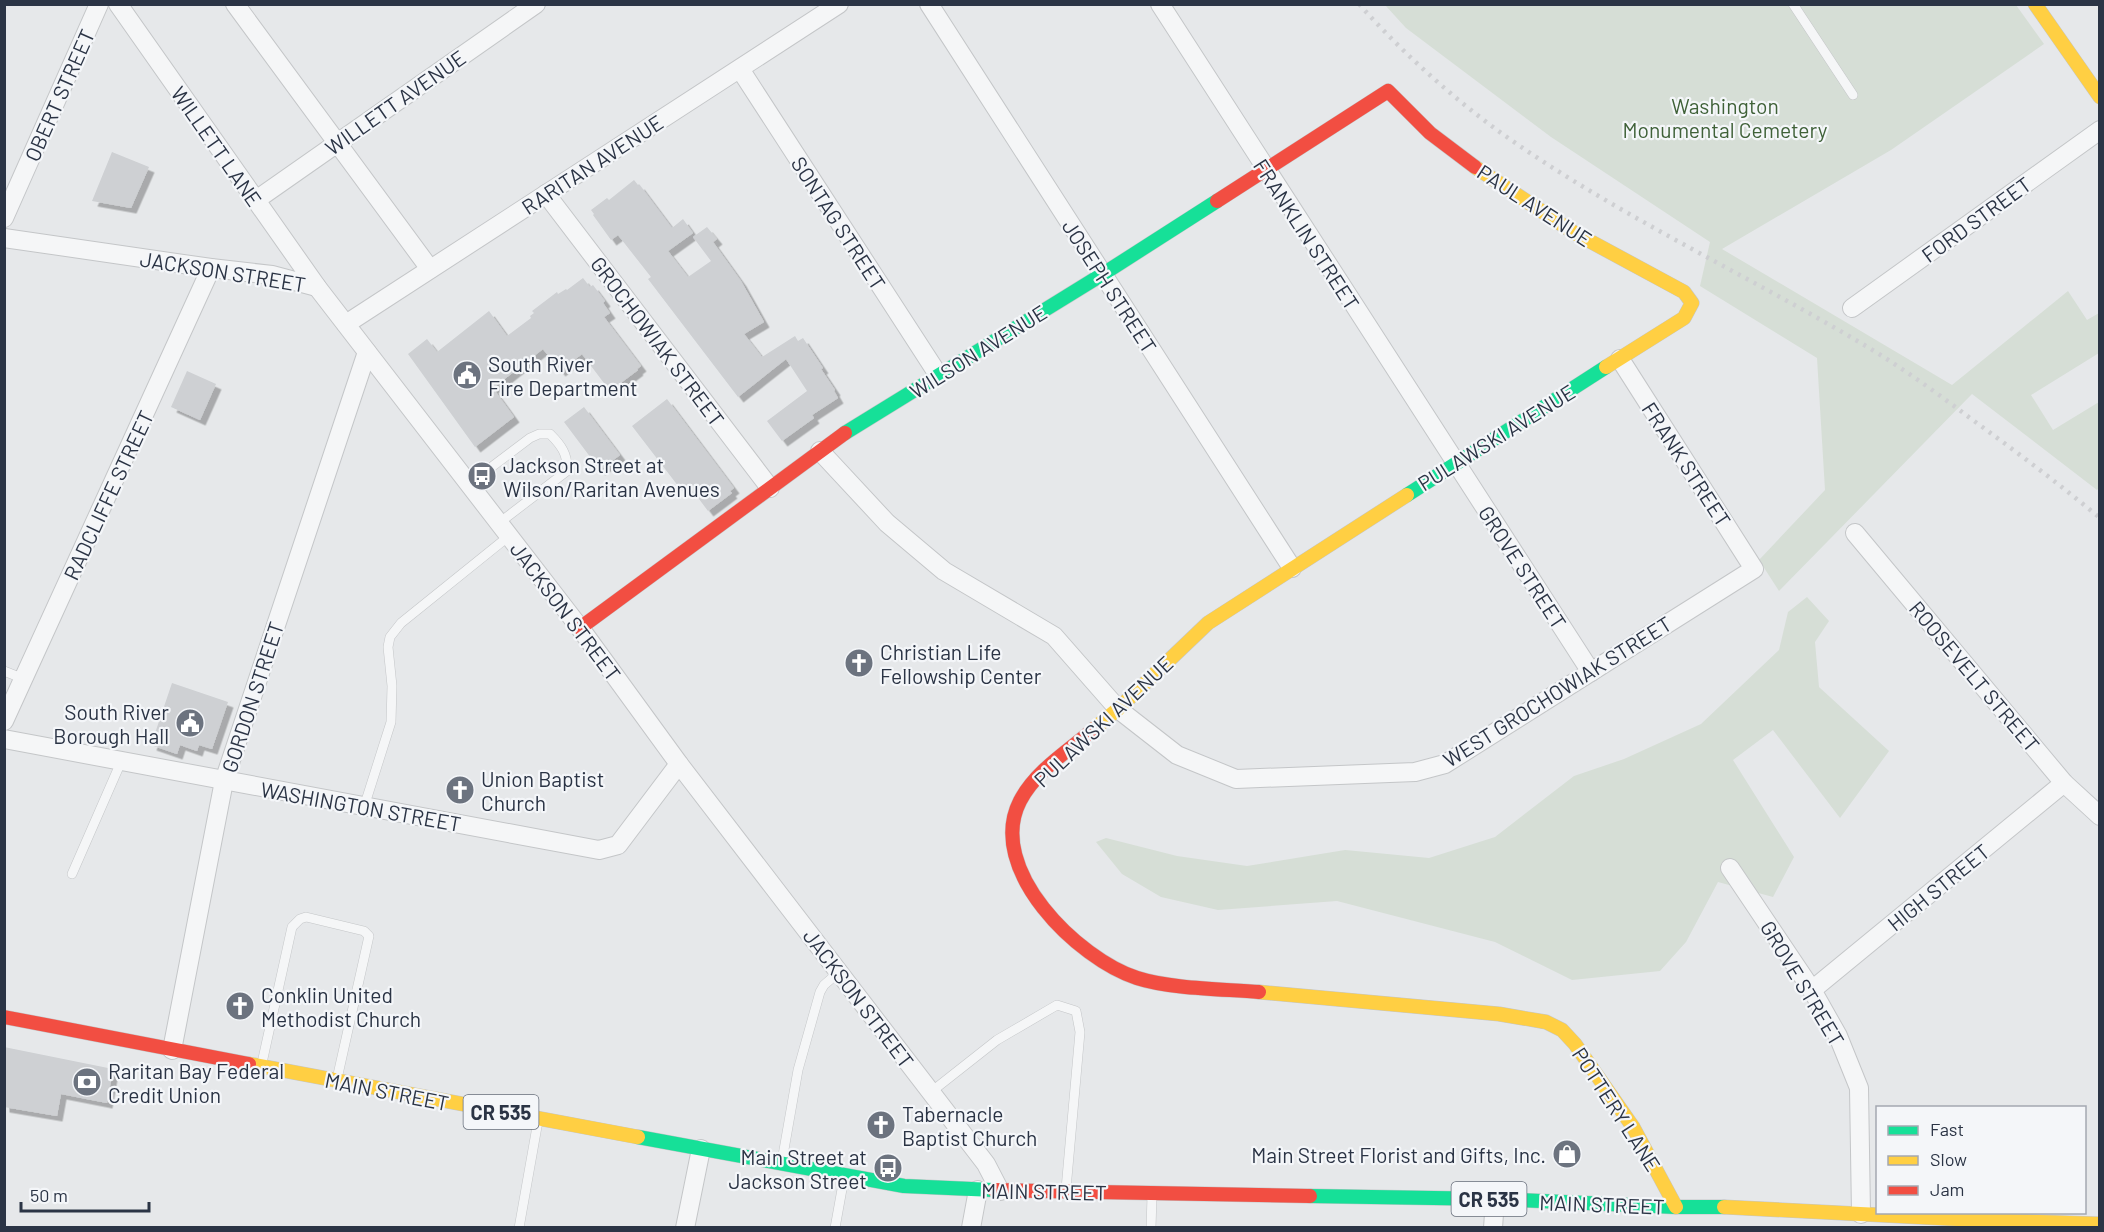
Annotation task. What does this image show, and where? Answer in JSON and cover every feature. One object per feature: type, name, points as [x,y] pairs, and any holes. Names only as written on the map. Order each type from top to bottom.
[{"type":"street","name":"OBERT STREET","points":[[4,218],[99,4]]},
{"type":"street","name":"WILLETT LANE","points":[[118,4],[317,287]]},
{"type":"street","points":[[235,4],[430,270]]},
{"type":"street","name":"WILLETT AVENUE","points":[[256,200],[536,4]]},
{"type":"street","name":"RARITAN AVENUE","points":[[346,324],[838,4]]},
{"type":"street","name":"JOSEPH STREET","points":[[928,4],[1292,568]]},
{"type":"street","name":"FRANKLIN STREET","points":[[1160,4],[1456,462]]},
{"type":"street","points":[[2035,4],[2100,97]]},
{"type":"street","name":"SONTAG STREET","points":[[740,69],[939,376]]},
{"type":"street","name":"WILSON AVENUE","points":[[580,628],[842,435],[1103,274],[1388,91]]},
{"type":"street","name":"PAUL AVENUE","points":[[1388,91],[1430,133],[1484,173],[1574,232],[1684,292],[1692,303]]},
{"type":"street","name":"FORD STREET","points":[[1852,308],[2100,130]]},
{"type":"street","name":"GROCHOWIAK STREET","points":[[546,194],[770,488]]},
{"type":"street","name":"JACKSON STREET","points":[[4,238],[272,275],[317,287],[580,628],[679,764],[986,1164],[1000,1191]]},
{"type":"street","name":"RADCLIFFE STREET","points":[[4,722],[212,268]]},
{"type":"street","name":"PULAWSKI AVENUE","points":[[1546,1022],[1499,1014],[1160,983],[1137,978],[1115,969],[1077,944],[1040,903],[1027,885],[1019,866],[1013,839],[1015,816],[1020,801],[1039,775],[1118,709],[1208,623],[1684,318],[1692,303]]},
{"type":"street","name":"GORDON STREET","points":[[172,1050],[224,781],[367,352]]},
{"type":"street","name":"FRANK STREET","points":[[1620,359],[1754,568]]},
{"type":"street","name":"WEST GROCHOWIAK STREET","points":[[820,451],[887,523],[944,571],[1054,636],[1118,709],[1177,755],[1236,779],[1415,772],[1445,764],[1754,568]]},
{"type":"street","name":"GROVE STREET","points":[[1456,462],[1591,672]]},
{"type":"street","name":"ROOSEVELT STREET","points":[[1855,533],[2064,783],[2100,816]]},
{"type":"street","name":"WASHINGTON STREET","points":[[4,739],[598,850],[618,845],[679,764]]},
{"type":"street","name":"HIGH STREET","points":[[1812,990],[2064,783]]},
{"type":"street","name":"GROVE STREET","points":[[1730,868],[1812,990],[1839,1036],[1859,1088],[1861,1214]]},
{"type":"street","name":"MAIN STREET","points":[[4,1017],[904,1186],[978,1191],[1495,1200],[1731,1207],[1861,1214],[1980,1224],[2100,1224]]},
{"type":"street","name":"POTTERY LANE","points":[[1546,1022],[1562,1030],[1589,1061],[1633,1127],[1676,1207]]},
{"type":"street","points":[[685,1227],[701,1149]]},
{"type":"street","points":[[971,1227],[978,1191]]},
{"type":"street","points":[[1493,1227],[1495,1200]]},
{"type":"lane","points":[[1793,4],[1853,95]]},
{"type":"lane","points":[[364,807],[391,722],[392,686],[388,647],[390,637],[401,623],[567,471],[564,450],[550,434],[539,434],[469,484]]},
{"type":"lane","points":[[4,671],[24,679]]},
{"type":"lane","points":[[72,874],[121,762]]},
{"type":"lane","points":[[261,1067],[292,927],[306,917],[364,931],[369,936],[336,1081]]},
{"type":"lane","points":[[781,1164],[798,1070],[820,992],[824,985],[839,972]]},
{"type":"lane","points":[[931,1092],[997,1040],[1057,1005],[1076,1011],[1080,1032],[1066,1192]]},
{"type":"lane","points":[[519,1227],[539,1119]]},
{"type":"lane","points":[[834,1227],[845,1175]]},
{"type":"lane","points":[[1151,1227],[1152,1193]]},
{"type":"green space","name":"Washington Monumental Cemetery","points":[[1385,5],[2016,5],[2044,44],[1891,150],[1722,249],[1952,385],[2068,291],[2087,320],[2099,313],[2099,353],[2031,395],[2053,430],[2099,402],[2099,488],[2097,490],[1972,394],[1779,591],[1759,560],[1825,490],[1817,358],[1700,286],[1710,242],[1551,137],[1406,28]]},
{"type":"green space","points":[[1807,597],[1829,621],[1815,642],[1819,687],[1889,751],[1840,818],[1773,730],[1733,760],[1794,857],[1773,897],[1718,882],[1686,942],[1660,971],[1572,980],[1495,942],[1337,901],[1218,910],[1161,897],[1122,874],[1096,842],[1106,838],[1177,856],[1247,866],[1345,850],[1429,858],[1495,837],[1574,776],[1624,759],[1701,724],[1779,650],[1788,612]]},
{"type":"building","points":[[112,152],[149,167],[131,208],[92,201]]},
{"type":"building","points":[[634,180],[672,228],[683,219],[693,233],[668,251],[688,277],[711,261],[693,237],[707,227],[717,239],[713,242],[741,281],[764,322],[744,334],[762,357],[795,336],[798,341],[803,338],[823,368],[821,369],[838,398],[812,415],[814,418],[782,441],[767,421],[807,391],[786,359],[738,397],[648,279],[651,277],[618,235],[611,240],[593,215],[591,210],[607,198],[609,200]]},
{"type":"building","points":[[583,278],[590,287],[593,285],[605,301],[603,303],[610,313],[604,317],[641,366],[610,391],[582,354],[560,371],[543,349],[493,388],[514,417],[475,447],[408,354],[427,339],[437,352],[489,311],[507,336],[531,318],[530,316],[534,313],[532,311],[557,292],[558,294],[567,290]]},
{"type":"building","points":[[187,371],[216,384],[200,420],[171,407]]},
{"type":"building","points":[[667,399],[734,488],[730,491],[732,493],[708,511],[690,487],[682,491],[632,426]]},
{"type":"building","points":[[584,407],[620,455],[600,470],[564,422]]},
{"type":"building","name":"South River Borough Hall","points":[[172,683],[228,702],[212,749],[199,745],[197,751],[180,745],[177,754],[151,745]]},
{"type":"building","points":[[4,1047],[113,1069],[107,1103],[61,1094],[57,1116],[4,1107]]},
{"type":"railway","points":[[1359,4],[1425,70],[1497,130],[1539,159],[1627,213],[1884,357],[2003,442],[2100,518]]},
{"type":"traffic: fast","points":[[845,433],[1217,201]]},
{"type":"traffic: fast","points":[[1407,495],[1606,367]]},
{"type":"traffic: fast","points":[[638,1137],[904,1186],[994,1190]]},
{"type":"traffic: fast","points":[[1310,1196],[1495,1199],[1724,1207]]},
{"type":"traffic: slow","points":[[2035,4],[2100,97]]},
{"type":"traffic: slow","points":[[1475,167],[1573,232],[1684,292],[1692,303],[1684,318],[1606,367]]},
{"type":"traffic: slow","points":[[1095,728],[1208,623],[1407,495]]},
{"type":"traffic: slow","points":[[1259,992],[1499,1014],[1546,1022],[1562,1030],[1575,1044],[1633,1127],[1676,1207]]},
{"type":"traffic: slow","points":[[249,1064],[638,1137]]},
{"type":"traffic: slow","points":[[1724,1207],[2100,1224]]},
{"type":"traffic: jam","points":[[1217,201],[1388,91],[1430,133],[1475,167]]},
{"type":"traffic: jam","points":[[580,628],[845,433]]},
{"type":"traffic: jam","points":[[1095,728],[1044,770],[1020,801],[1013,827],[1015,855],[1026,882],[1043,908],[1065,932],[1089,952],[1114,968],[1151,982],[1259,992]]},
{"type":"traffic: jam","points":[[4,1017],[249,1064]]},
{"type":"traffic: jam","points":[[994,1190],[1310,1196]]},
{"type":"place","name":"South River Fire Department","points":[[467,375]]},
{"type":"place","name":"Jackson Street at Wilson/Raritan Avenues","points":[[482,476]]},
{"type":"place","name":"Christian Life Fellowship Center","points":[[859,663]]},
{"type":"place","name":"South River Borough Hall","points":[[190,723]]},
{"type":"place","name":"Union Baptist Church","points":[[460,790]]},
{"type":"place","name":"Conklin United Methodist Church","points":[[240,1006]]},
{"type":"place","name":"Raritan Bay Federal Credit Union","points":[[87,1082]]},
{"type":"place","name":"Tabernacle Baptist Church","points":[[881,1125]]},
{"type":"place","name":"Main Street Florist and Gifts, Inc.","points":[[1567,1154]]},
{"type":"place","name":"Main Street at Jackson Street","points":[[888,1168]]}]
